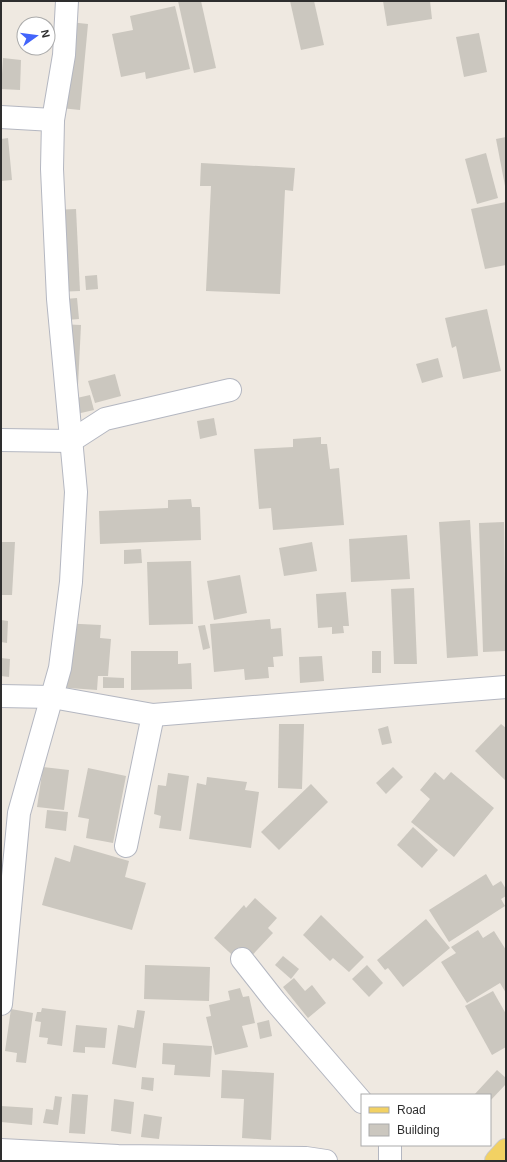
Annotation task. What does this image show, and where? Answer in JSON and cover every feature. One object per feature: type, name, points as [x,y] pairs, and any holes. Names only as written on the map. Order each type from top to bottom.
[{"type":"main road","points":[[496,1161],[506,1150]]},
{"type":"street","points":[[1,1004],[19,813],[60,668],[71,582],[76,492],[58,299],[52,169],[53,120],[64,55],[68,1]]},
{"type":"street","points":[[1,117],[53,120]]},
{"type":"street","points":[[1,440],[71,440],[105,419],[230,390]]},
{"type":"street","points":[[1,696],[52,697],[153,715],[506,687]]},
{"type":"street","points":[[126,846],[153,715]]},
{"type":"street","points":[[242,959],[275,1001],[361,1101]]},
{"type":"street","points":[[390,1146],[390,1161]]},
{"type":"street","points":[[1,1150],[126,1156],[306,1158],[326,1161]]},
{"type":"building","points":[[178,1],[201,1],[216,68],[194,73]]},
{"type":"building","points":[[290,1],[314,1],[324,45],[301,50]]},
{"type":"building","points":[[383,1],[430,1],[432,19],[387,26]]},
{"type":"building","points":[[175,6],[190,69],[146,79],[145,72],[121,77],[112,34],[133,30],[130,16]]},
{"type":"building","points":[[60,21],[88,24],[80,110],[51,107]]},
{"type":"building","points":[[479,33],[487,72],[464,77],[456,37]]},
{"type":"building","points":[[3,58],[21,60],[20,90],[1,89]]},
{"type":"building","points":[[506,137],[506,186],[505,186],[496,139]]},
{"type":"building","points":[[8,138],[12,180],[1,181],[1,139]]},
{"type":"building","points":[[486,153],[498,198],[477,204],[465,159]]},
{"type":"building","points":[[201,163],[295,168],[293,191],[285,190],[280,294],[206,291],[211,186],[200,186]]},
{"type":"building","points":[[506,202],[506,265],[485,269],[471,209]]},
{"type":"building","points":[[76,209],[80,291],[56,292],[53,210]]},
{"type":"building","points":[[97,275],[98,289],[86,290],[85,276]]},
{"type":"building","points":[[77,298],[79,319],[67,320],[65,299]]},
{"type":"building","points":[[487,309],[501,371],[463,379],[456,346],[452,348],[445,318]]},
{"type":"building","points":[[58,324],[81,325],[78,385],[55,384]]},
{"type":"building","points":[[438,358],[443,377],[422,383],[416,364]]},
{"type":"building","points":[[115,374],[121,396],[95,403],[88,381]]},
{"type":"building","points":[[90,395],[94,410],[72,415],[68,400]]},
{"type":"building","points":[[214,418],[217,435],[200,439],[197,421]]},
{"type":"building","points":[[321,437],[321,444],[327,444],[330,469],[339,468],[344,525],[273,530],[271,508],[259,509],[254,449],[293,447],[293,439]]},
{"type":"building","points":[[191,499],[192,507],[200,507],[201,540],[100,544],[99,511],[168,508],[168,500]]},
{"type":"building","points":[[470,520],[478,656],[447,658],[439,522]]},
{"type":"building","points":[[504,522],[506,651],[483,652],[479,523]]},
{"type":"building","points":[[407,535],[410,579],[351,582],[349,539]]},
{"type":"building","points":[[1,542],[15,542],[12,595],[1,595]]},
{"type":"building","points":[[312,542],[317,571],[284,576],[279,548]]},
{"type":"building","points":[[141,549],[142,563],[124,564],[124,550]]},
{"type":"building","points":[[191,561],[193,624],[149,625],[147,562]]},
{"type":"building","points":[[240,575],[247,613],[214,620],[207,581]]},
{"type":"building","points":[[414,588],[417,664],[394,664],[391,589]]},
{"type":"building","points":[[346,592],[349,626],[343,626],[344,633],[332,634],[332,627],[318,628],[316,594]]},
{"type":"building","points":[[270,619],[271,629],[281,628],[283,656],[273,657],[274,667],[268,667],[269,678],[245,680],[244,669],[214,672],[210,624]]},
{"type":"building","points":[[1,620],[8,621],[7,643],[1,642]]},
{"type":"building","points":[[60,623],[101,625],[100,638],[111,639],[108,676],[98,676],[97,690],[55,687]]},
{"type":"building","points":[[205,625],[210,648],[203,650],[198,626]]},
{"type":"building","points":[[131,651],[178,651],[178,664],[191,663],[192,689],[131,690]]},
{"type":"building","points":[[372,651],[381,651],[381,673],[372,673]]},
{"type":"building","points":[[322,656],[324,681],[300,683],[299,657]]},
{"type":"building","points":[[1,658],[10,659],[9,677],[1,676]]},
{"type":"building","points":[[103,677],[124,678],[124,688],[103,688]]},
{"type":"building","points":[[279,724],[304,724],[302,789],[278,788]]},
{"type":"building","points":[[501,724],[506,728],[506,781],[475,751]]},
{"type":"building","points":[[388,726],[392,743],[382,745],[378,729]]},
{"type":"building","points":[[43,767],[69,770],[64,810],[37,807]]},
{"type":"building","points":[[393,767],[403,777],[386,794],[376,783]]},
{"type":"building","points":[[88,768],[126,776],[113,843],[86,838],[89,819],[78,817]]},
{"type":"building","points":[[435,772],[444,780],[451,772],[494,808],[454,857],[411,822],[430,799],[420,790]]},
{"type":"building","points":[[168,773],[189,776],[181,831],[159,828],[161,816],[154,814],[158,785],[166,786]]},
{"type":"building","points":[[207,777],[247,782],[245,790],[259,792],[251,848],[189,839],[197,783],[206,785]]},
{"type":"building","points":[[311,784],[328,802],[279,850],[261,832]]},
{"type":"building","points":[[47,810],[68,812],[66,831],[45,828]]},
{"type":"building","points":[[413,827],[438,850],[422,868],[397,845]]},
{"type":"building","points":[[74,845],[129,861],[125,877],[146,883],[132,930],[42,905],[55,857],[70,862]]},
{"type":"building","points":[[486,874],[493,886],[501,881],[506,889],[506,896],[501,899],[505,906],[449,942],[429,910]]},
{"type":"building","points":[[255,898],[277,918],[268,928],[273,933],[243,965],[214,938],[244,905],[246,908]]},
{"type":"building","points":[[321,915],[364,957],[349,972],[333,958],[330,961],[303,935]]},
{"type":"building","points":[[426,919],[450,948],[403,987],[388,968],[385,970],[377,960]]},
{"type":"building","points":[[478,930],[483,938],[494,931],[506,950],[506,993],[500,983],[467,1003],[441,962],[456,953],[451,947]]},
{"type":"building","points":[[283,956],[299,969],[291,979],[275,965]]},
{"type":"building","points":[[145,965],[210,967],[209,1001],[144,999]]},
{"type":"building","points":[[367,965],[383,983],[369,997],[352,979]]},
{"type":"building","points":[[294,978],[305,991],[312,985],[326,1003],[308,1018],[283,987]]},
{"type":"building","points":[[240,988],[243,997],[249,996],[255,1023],[242,1026],[248,1047],[215,1055],[206,1017],[211,1016],[209,1005],[230,1000],[228,991]]},
{"type":"building","points":[[493,991],[506,1014],[506,1047],[492,1055],[465,1006]]},
{"type":"building","points":[[42,1008],[66,1011],[62,1046],[47,1044],[48,1038],[39,1037],[41,1022],[35,1021],[37,1012],[41,1012]]},
{"type":"building","points":[[11,1009],[33,1013],[26,1063],[16,1062],[17,1053],[5,1051]]},
{"type":"building","points":[[137,1010],[145,1011],[136,1068],[112,1064],[118,1025],[134,1028]]},
{"type":"building","points":[[269,1020],[272,1036],[260,1039],[257,1023]]},
{"type":"building","points":[[76,1025],[107,1028],[105,1048],[85,1047],[85,1053],[73,1052]]},
{"type":"building","points":[[163,1043],[212,1046],[210,1077],[174,1075],[175,1065],[162,1064]]},
{"type":"building","points":[[222,1070],[274,1073],[271,1140],[242,1138],[244,1099],[221,1098]]},
{"type":"building","points":[[497,1070],[506,1078],[506,1084],[491,1100],[491,1094],[475,1094]]},
{"type":"building","points":[[142,1077],[154,1078],[153,1091],[141,1089]]},
{"type":"building","points":[[72,1094],[88,1095],[85,1134],[69,1133]]},
{"type":"building","points":[[55,1096],[62,1097],[58,1125],[43,1123],[46,1109],[53,1110]]},
{"type":"building","points":[[114,1099],[134,1102],[131,1134],[111,1131]]},
{"type":"building","points":[[1,1106],[33,1108],[32,1125],[1,1122]]},
{"type":"building","points":[[144,1114],[162,1117],[159,1139],[141,1137]]}]
